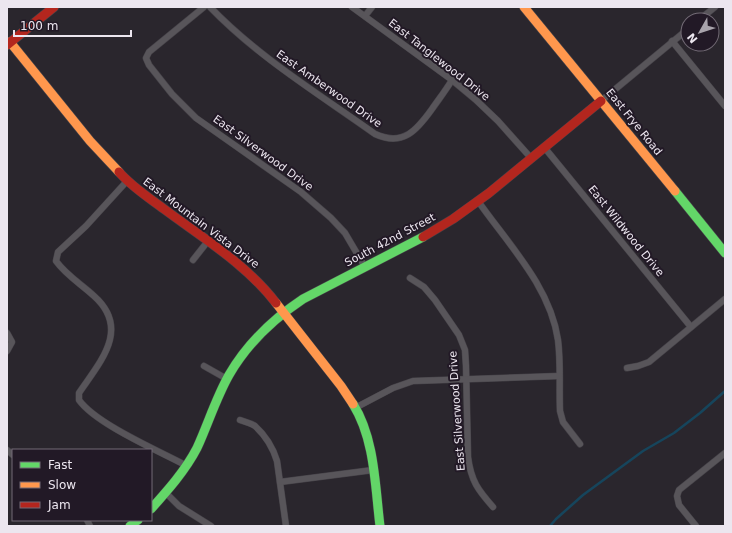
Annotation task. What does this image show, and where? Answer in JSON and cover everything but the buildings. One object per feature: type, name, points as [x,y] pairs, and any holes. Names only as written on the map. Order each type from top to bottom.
[{"type":"street","points":[[9,44],[54,7]]},
{"type":"street","name":"East Silverwood Drive","points":[[204,7],[149,52],[146,58],[149,65],[172,94],[196,118],[301,192],[331,218],[345,234],[365,267]]},
{"type":"street","name":"East Amberwood Drive","points":[[210,7],[232,29],[259,51],[375,134],[384,138],[395,139],[404,137],[413,132],[420,125],[452,80]]},
{"type":"street","name":"East Tanglewood Drive","points":[[352,7],[452,80],[476,100],[498,121],[531,158]]},
{"type":"street","points":[[365,16],[372,7]]},
{"type":"street","name":"East Frye Road","points":[[524,7],[725,253]]},
{"type":"street","name":"South 42nd Street","points":[[152,508],[187,466],[227,379],[242,355],[256,338],[284,313],[304,299],[435,230],[478,201],[680,35]]},
{"type":"street","points":[[672,41],[725,106]]},
{"type":"street","name":"East Mountain Vista Drive","points":[[9,44],[102,156],[127,181],[253,275],[341,386],[361,419],[368,443],[380,526]]},
{"type":"street","name":"East Wildwood Drive","points":[[544,147],[691,327]]},
{"type":"street","points":[[127,181],[86,226],[58,252],[56,261],[61,268],[103,304],[109,314],[112,326],[111,340],[106,352],[80,393],[79,400],[84,407],[107,424],[187,466]]},
{"type":"street","points":[[478,201],[541,289],[554,321],[558,339],[560,411],[563,422],[580,444]]},
{"type":"street","points":[[192,260],[208,241]]},
{"type":"street","name":"East Silverwood Drive","points":[[410,278],[424,287],[435,300],[459,335],[465,350],[468,457],[470,472],[475,484],[493,507]]},
{"type":"street","points":[[627,368],[648,362],[725,300]]},
{"type":"street","points":[[7,333],[12,342],[7,351]]},
{"type":"street","points":[[204,366],[227,379]]},
{"type":"street","points":[[355,408],[398,386],[413,381],[559,376]]},
{"type":"street","points":[[240,420],[254,426],[268,442],[274,452],[286,526]]},
{"type":"street","points":[[696,526],[679,505],[677,496],[679,490],[725,453]]},
{"type":"street","points":[[280,482],[373,470]]},
{"type":"street","points":[[166,493],[179,506],[211,526]]},
{"type":"waterway","points":[[550,526],[583,495],[643,451],[674,433],[725,391]]},
{"type":"traffic: fast","points":[[675,191],[725,253]]},
{"type":"traffic: fast","points":[[152,508],[176,480],[197,448],[220,393],[236,364],[252,343],[271,324],[303,299],[423,237]]},
{"type":"traffic: fast","points":[[353,404],[366,432],[370,447],[380,526]]},
{"type":"traffic: fast","points":[[130,526],[137,521]]},
{"type":"traffic: slow","points":[[524,7],[675,191]]},
{"type":"traffic: slow","points":[[10,42],[90,141],[119,172]]},
{"type":"traffic: slow","points":[[276,303],[341,386],[353,404]]},
{"type":"traffic: jam","points":[[7,45],[54,7]]},
{"type":"traffic: jam","points":[[423,237],[453,219],[489,193],[601,101]]},
{"type":"traffic: jam","points":[[119,172],[140,192],[209,241],[238,264],[276,303]]}]
